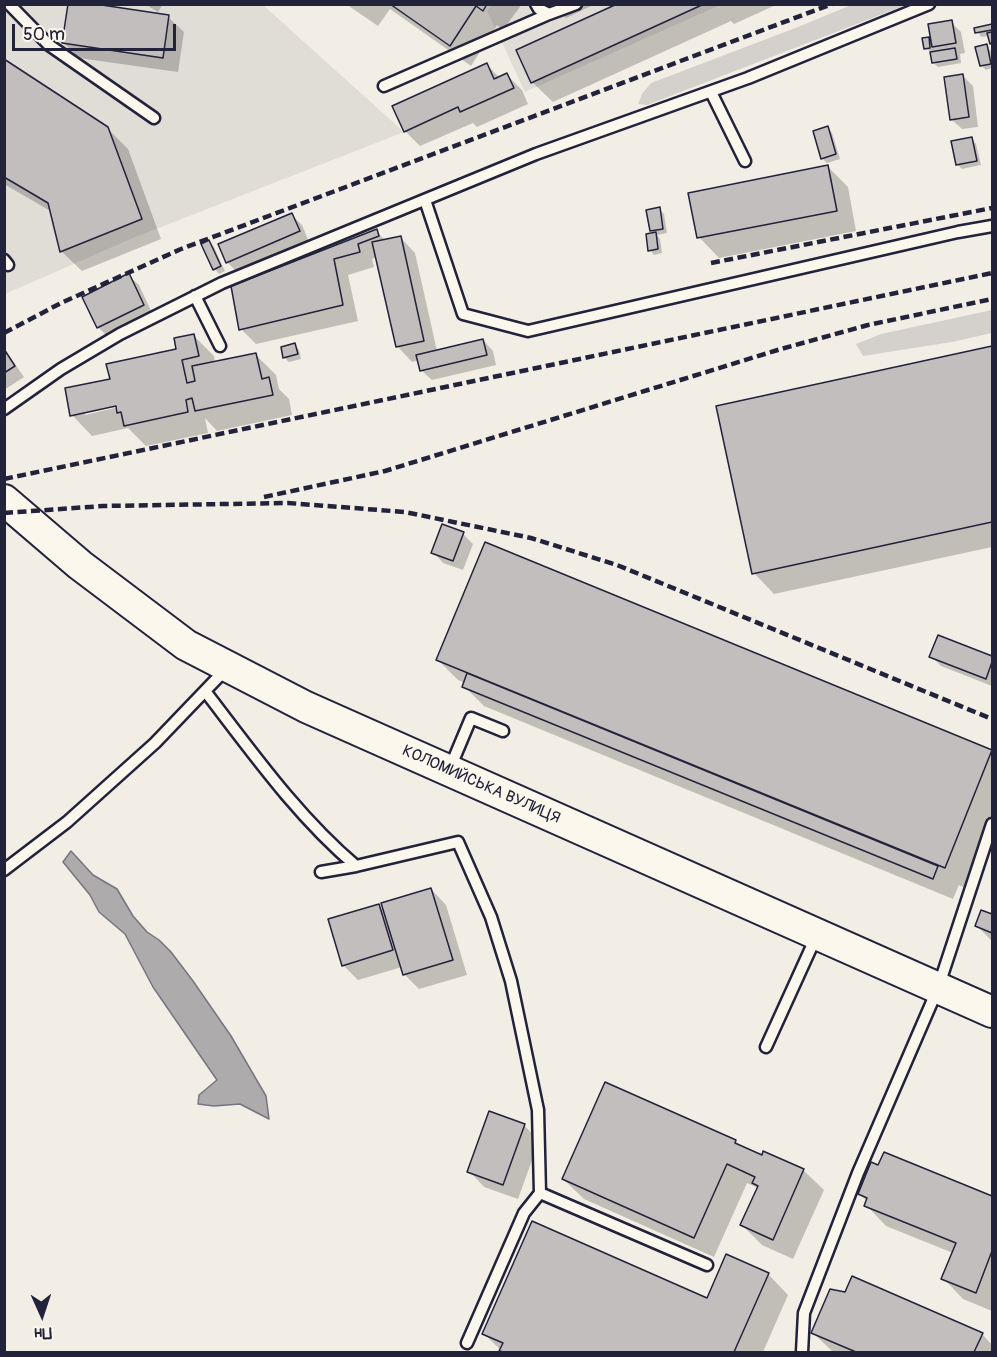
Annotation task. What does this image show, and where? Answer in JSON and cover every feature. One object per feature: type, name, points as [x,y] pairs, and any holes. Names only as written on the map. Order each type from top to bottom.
[{"type":"street","name":"КОЛОМИЙСЬКА ВУЛИЦЯ","points":[[4,500],[80,566],[168,632],[186,645],[228,667],[306,707],[993,1012]]},
{"type":"lane","points":[[9,4],[49,45],[154,118]]},
{"type":"lane","points":[[536,4],[538,9],[549,14]]},
{"type":"lane","points":[[384,86],[576,4]]},
{"type":"lane","points":[[4,409],[61,369],[120,333],[232,279],[536,154],[711,92],[929,4]]},
{"type":"lane","points":[[711,92],[745,161]]},
{"type":"lane","points":[[425,200],[463,314],[528,332],[958,232],[993,226]]},
{"type":"lane","points":[[195,296],[220,346]]},
{"type":"lane","points":[[4,870],[67,822],[155,743],[228,667]]},
{"type":"lane","points":[[205,691],[273,778],[331,844],[356,866]]},
{"type":"lane","points":[[449,771],[471,718],[503,731]]},
{"type":"lane","points":[[802,1353],[804,1312],[858,1173],[938,988],[993,824]]},
{"type":"lane","points":[[321,872],[458,842],[490,917],[511,981],[538,1110],[540,1193],[524,1213],[467,1343]]},
{"type":"lane","points":[[766,1047],[818,934]]},
{"type":"lane","points":[[540,1193],[707,1265]]},
{"type":"shaded area","points":[[492,4],[720,5],[525,92],[487,11]]},
{"type":"shaded area","points":[[5,5],[263,5],[404,132],[133,238],[5,294]]},
{"type":"shaded area","points":[[851,5],[906,5],[647,105],[638,104],[642,94],[651,83]]},
{"type":"shaded area","points":[[992,310],[992,333],[952,342],[863,356],[856,344],[881,334]]},
{"type":"shaded area","points":[[71,851],[93,875],[117,889],[133,916],[147,932],[171,952],[193,981],[231,1036],[266,1096],[269,1119],[240,1104],[214,1106],[198,1104],[199,1095],[217,1080],[153,987],[125,934],[99,912],[90,895],[63,862]]},
{"type":"building","points":[[68,4],[95,4],[169,15],[163,58],[62,43]]},
{"type":"building","points":[[390,4],[487,4],[483,11],[476,6],[450,46]]},
{"type":"building","points":[[617,4],[704,4],[531,83],[516,50]]},
{"type":"building","points":[[952,20],[956,43],[932,47],[928,24]]},
{"type":"building","points":[[992,24],[992,30],[975,33],[974,28]]},
{"type":"building","points":[[992,32],[992,43],[990,44],[987,33]]},
{"type":"building","points":[[929,37],[930,48],[924,49],[922,38]]},
{"type":"building","points":[[987,44],[991,64],[980,66],[975,47]]},
{"type":"building","points":[[955,48],[957,59],[932,63],[930,52]]},
{"type":"building","points":[[4,59],[108,127],[142,219],[60,252],[48,203],[4,177]]},
{"type":"building","points":[[487,63],[494,79],[507,73],[514,88],[460,112],[458,107],[404,132],[392,106]]},
{"type":"building","points":[[963,74],[969,117],[950,120],[944,77]]},
{"type":"building","points":[[828,126],[836,154],[821,159],[813,131]]},
{"type":"building","points":[[972,137],[977,161],[956,165],[951,141]]},
{"type":"building","points":[[828,165],[837,211],[697,238],[688,193]]},
{"type":"building","points":[[660,207],[663,229],[650,231],[646,210]]},
{"type":"building","points":[[292,213],[300,231],[226,263],[218,244]]},
{"type":"building","points":[[377,229],[379,236],[358,244],[360,252],[334,259],[343,305],[239,330],[231,286]]},
{"type":"building","points":[[656,232],[658,249],[648,251],[646,234]]},
{"type":"building","points":[[401,236],[424,341],[396,347],[372,242]]},
{"type":"building","points":[[209,240],[221,266],[213,270],[201,244]]},
{"type":"building","points":[[129,273],[144,305],[97,328],[82,297]]},
{"type":"building","points":[[194,334],[199,356],[182,360],[187,383],[195,381],[192,366],[256,353],[262,379],[269,377],[273,395],[195,411],[192,398],[186,400],[188,412],[124,426],[121,412],[117,413],[116,406],[70,416],[65,388],[110,379],[106,364],[176,349],[174,338]]},
{"type":"building","points":[[483,339],[487,355],[420,371],[416,355]]},
{"type":"building","points":[[295,343],[298,354],[283,358],[281,347]]},
{"type":"building","points":[[992,346],[992,522],[752,574],[716,406]]},
{"type":"building","points":[[4,349],[15,366],[4,373]]},
{"type":"building","points":[[442,524],[464,532],[453,561],[431,553]]},
{"type":"building","points":[[485,542],[992,750],[945,868],[436,660]]},
{"type":"building","points":[[938,635],[992,656],[986,679],[929,657]]},
{"type":"building","points":[[467,673],[938,866],[933,879],[462,687]]},
{"type":"building","points":[[431,888],[453,960],[403,975],[381,903]]},
{"type":"building","points":[[379,904],[393,950],[342,966],[328,919]]},
{"type":"building","points":[[981,910],[992,914],[992,933],[975,926]]},
{"type":"building","points":[[605,1082],[736,1140],[735,1143],[762,1155],[763,1151],[804,1169],[773,1240],[740,1225],[758,1186],[752,1183],[755,1177],[727,1164],[694,1238],[562,1179]]},
{"type":"building","points":[[489,1111],[525,1124],[503,1185],[467,1172]]},
{"type":"building","points":[[884,1152],[992,1196],[992,1251],[976,1293],[941,1279],[956,1243],[864,1206],[867,1198],[858,1194],[871,1162],[878,1165]]},
{"type":"building","points":[[532,1221],[707,1298],[726,1254],[769,1273],[734,1352],[499,1351],[503,1343],[482,1334]]},
{"type":"building","points":[[852,1276],[983,1333],[974,1352],[856,1352],[811,1333],[830,1289],[845,1292]]},
{"type":"railway","points":[[4,333],[61,303],[181,249],[832,4]]},
{"type":"railway","points":[[711,263],[992,208]]},
{"type":"railway","points":[[4,479],[992,273]]},
{"type":"railway","points":[[264,497],[385,471],[781,349],[868,325],[992,299]]},
{"type":"railway","points":[[4,513],[103,506],[288,503],[405,512],[531,538],[617,565],[992,719]]}]
